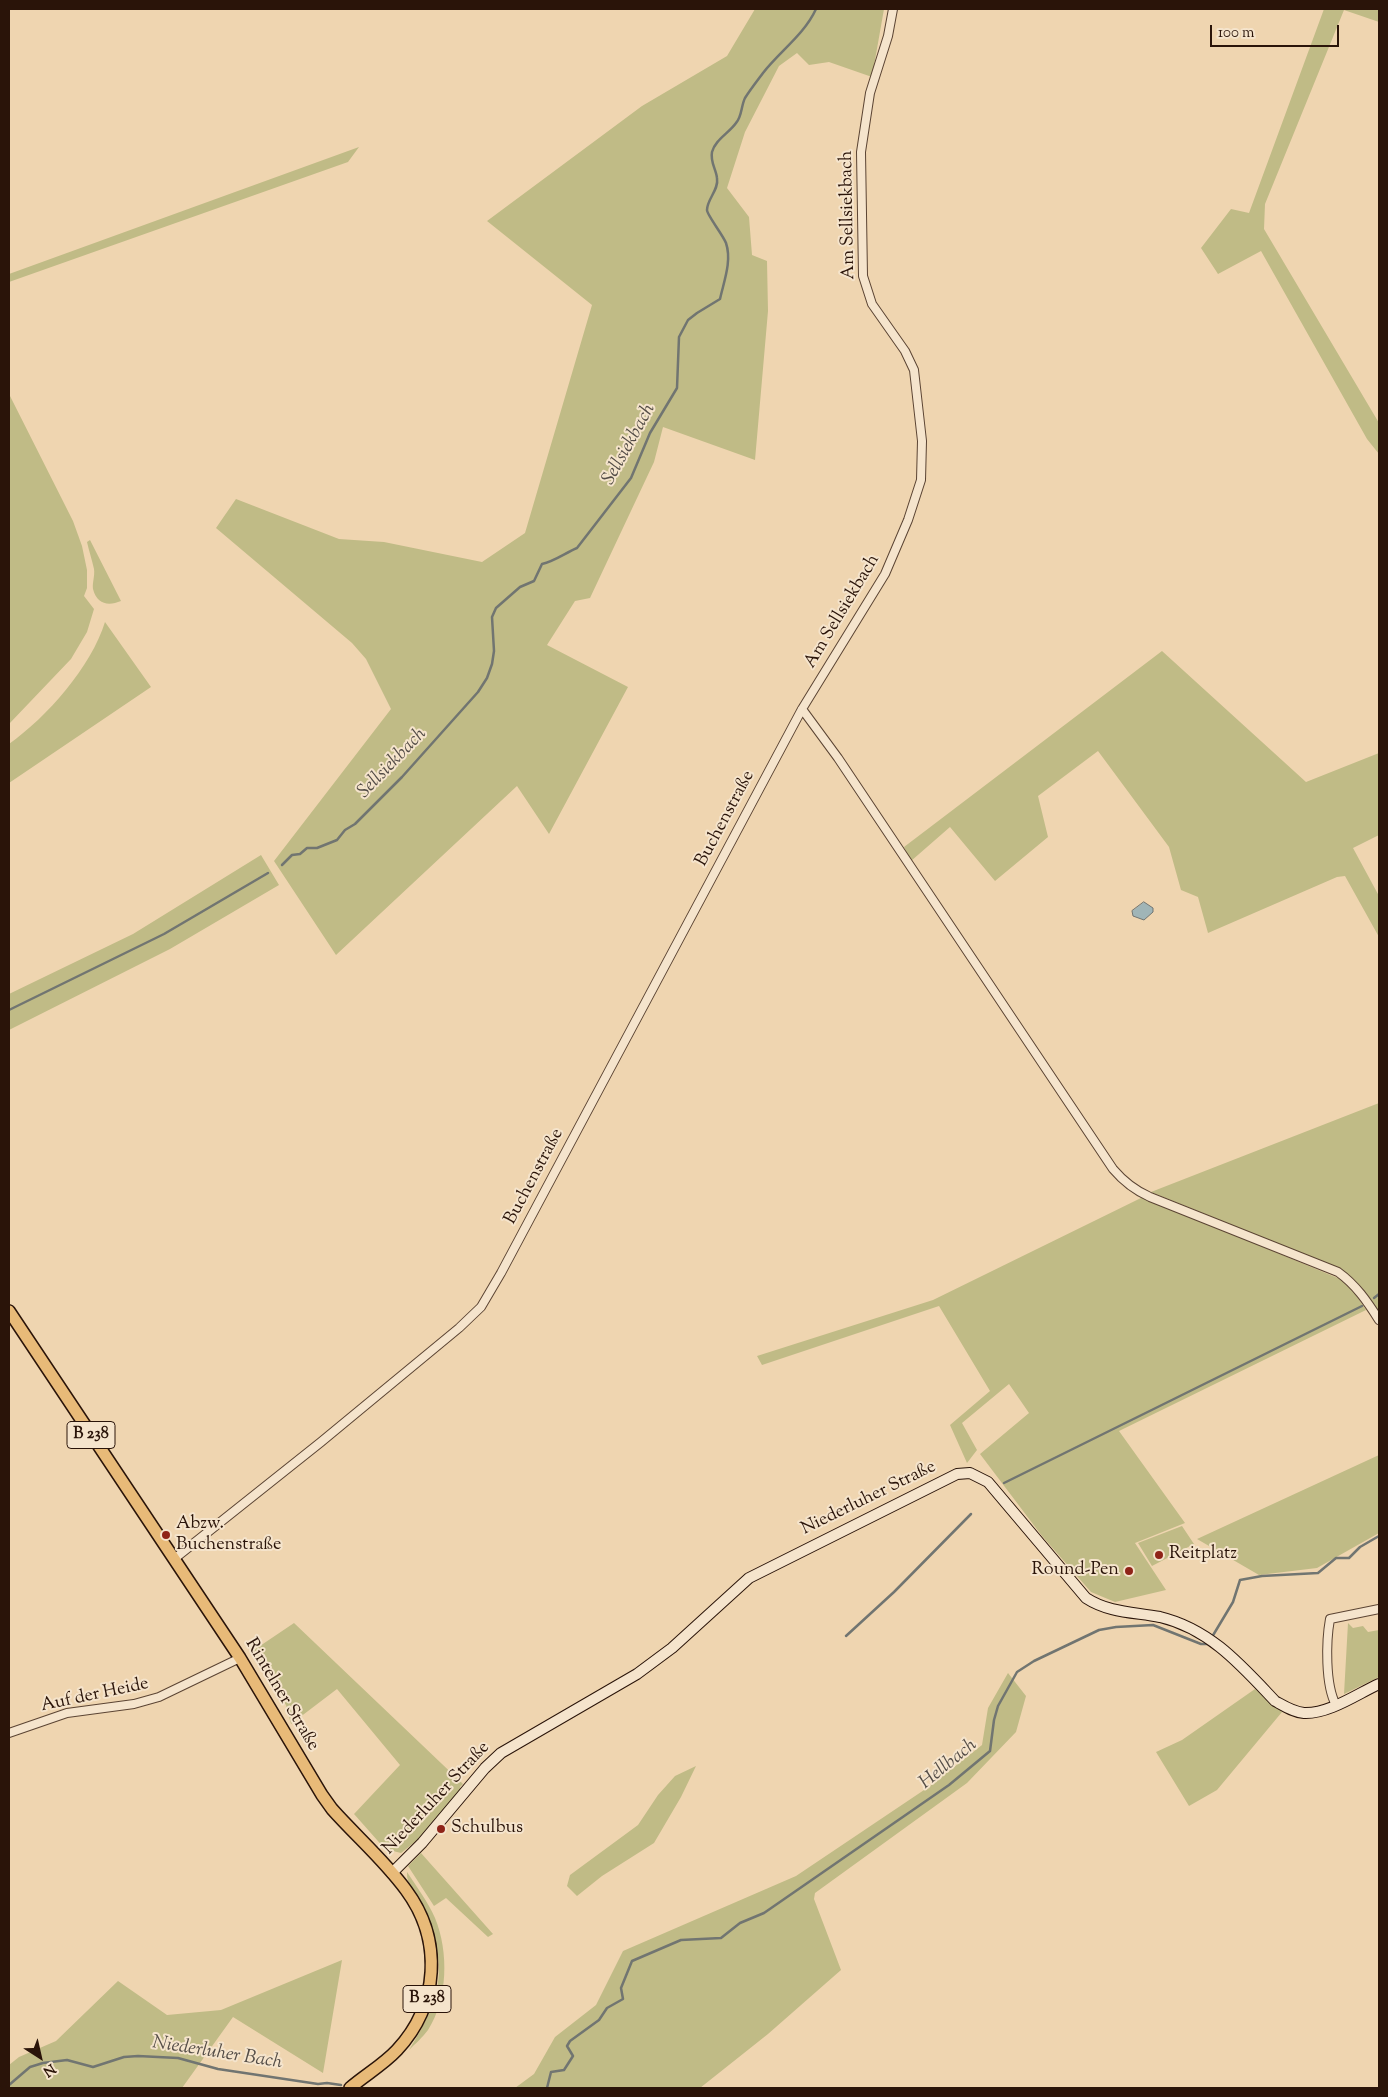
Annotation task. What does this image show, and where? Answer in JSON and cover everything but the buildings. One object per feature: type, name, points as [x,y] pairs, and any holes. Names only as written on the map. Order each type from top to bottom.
[{"type":"main road","name":"Rintelner Straße","points":[[9,1311],[240,1658],[327,1802],[392,1872],[414,1902],[428,1935],[432,1963],[431,1985],[424,2009],[404,2042],[390,2057],[352,2087]]},
{"type":"street","name":"Am Sellsiekbach","points":[[802,709],[885,574],[908,520],[921,480],[922,441],[914,370],[905,351],[872,304],[863,276],[861,152],[870,93],[888,36],[893,9]]},
{"type":"street","points":[[802,709],[838,758],[1123,1181],[1134,1190],[1150,1197],[1338,1272],[1350,1280],[1364,1295],[1379,1320]]},
{"type":"street","name":"Buchenstraße","points":[[174,1560],[321,1442],[481,1308],[802,709]]},
{"type":"street","name":"Niederluher Straße","points":[[392,1872],[422,1843],[485,1768],[501,1753],[637,1674],[672,1648],[749,1578],[957,1474],[970,1474],[988,1482],[1076,1589],[1095,1604],[1125,1612],[1160,1617],[1202,1633],[1216,1642],[1275,1701],[1285,1707],[1302,1713],[1310,1712],[1336,1705],[1379,1684]]},
{"type":"street","points":[[1336,1705],[1332,1697],[1328,1657],[1330,1619],[1379,1609]]},
{"type":"street","name":"Auf der Heide","points":[[9,1733],[68,1713],[134,1704],[159,1697],[240,1658]]},
{"type":"shaded area","points":[[755,9],[884,9],[872,77],[829,62],[809,65],[797,53],[779,66],[745,132],[727,188],[749,217],[752,255],[767,261],[768,311],[755,460],[663,427],[654,462],[590,598],[575,601],[547,645],[628,687],[549,834],[517,786],[336,955],[274,861],[391,709],[366,659],[352,643],[216,528],[236,499],[339,539],[384,542],[482,562],[525,533],[592,305],[487,221],[642,106],[727,56]]},
{"type":"shaded area","points":[[1324,9],[1379,9],[1379,22],[1344,10],[1265,204],[1264,229],[1379,423],[1379,454],[1367,439],[1261,251],[1218,274],[1201,248],[1231,209],[1249,213]]},
{"type":"shaded area","points":[[359,147],[348,162],[9,282],[9,274]]},
{"type":"shaded area","points":[[9,394],[73,521],[82,546],[87,570],[87,588],[84,596],[94,609],[87,632],[71,659],[9,724]]},
{"type":"shaded area","points":[[90,540],[121,601],[108,604],[97,598],[93,589],[94,569],[87,542]]},
{"type":"shaded area","points":[[105,622],[151,687],[9,783],[9,744],[38,720],[66,690],[89,656]]},
{"type":"shaded area","points":[[1162,651],[1306,782],[1379,753],[1379,835],[1353,848],[1379,896],[1379,937],[1345,876],[1337,877],[1208,933],[1198,897],[1181,890],[1169,847],[1098,751],[1038,796],[1048,837],[995,881],[950,827],[911,861],[904,847]]},
{"type":"shaded area","points":[[261,855],[279,885],[170,949],[9,1030],[9,994],[133,934]]},
{"type":"shaded area","points":[[1144,902],[1153,908],[1153,912],[1144,920],[1133,916],[1132,911]]},
{"type":"shaded area","points":[[1379,1103],[1379,1314],[1361,1288],[1341,1269],[1151,1192]]},
{"type":"shaded area","points":[[1143,1197],[1340,1279],[1354,1292],[1366,1310],[1119,1431],[1185,1523],[1135,1543],[1166,1590],[1115,1602],[1091,1592],[1042,1536],[980,1454],[1029,1413],[1009,1384],[962,1423],[977,1450],[967,1463],[950,1425],[990,1391],[939,1306],[762,1365],[757,1356],[933,1300]]},
{"type":"shaded area","points":[[1379,1455],[1379,1533],[1317,1568],[1259,1575],[1197,1539]]},
{"type":"shaded area","name":"Reitplatz","points":[[1182,1526],[1194,1544],[1152,1566],[1138,1543]]},
{"type":"shaded area","points":[[294,1623],[463,1784],[460,1787],[462,1790],[430,1830],[401,1853],[385,1849],[354,1814],[400,1765],[337,1689],[291,1724],[286,1705],[251,1652]]},
{"type":"shaded area","points":[[1348,1623],[1353,1628],[1363,1626],[1368,1632],[1379,1630],[1379,1677],[1344,1694]]},
{"type":"shaded area","points":[[1008,1673],[1026,1696],[1016,1732],[967,1783],[815,1893],[814,1899],[841,1970],[768,2034],[700,2088],[515,2088],[534,2074],[555,2037],[596,2005],[623,1951],[796,1876],[930,1786],[982,1745],[988,1708]]},
{"type":"shaded area","points":[[1255,1689],[1282,1712],[1217,1790],[1189,1806],[1156,1752],[1182,1740]]},
{"type":"shaded area","points":[[696,1766],[681,1797],[654,1843],[602,1876],[577,1896],[567,1886],[570,1875],[638,1825],[658,1795],[675,1776]]},
{"type":"shaded area","points":[[421,1853],[493,1934],[488,1937],[446,1898],[434,1906],[408,1866]]},
{"type":"shaded area","points":[[407,1872],[435,1918],[443,1945],[444,1960],[443,1990],[435,2018],[426,2033],[409,2050],[429,2013],[435,1996],[439,1963],[431,1927],[410,1885]]},
{"type":"shaded area","points":[[342,1960],[323,2073],[233,2017],[182,2088],[9,2088],[9,2065],[19,2057],[56,2041],[118,1981],[167,2015],[221,2010]]},
{"type":"waterway","name":"Sellsiekbach","points":[[282,865],[292,855],[300,854],[307,848],[317,848],[337,840],[345,830],[355,824],[402,777],[478,692],[487,678],[494,651],[492,617],[496,608],[520,587],[534,581],[542,564],[577,548],[631,478],[650,433],[677,388],[679,337],[688,320],[720,299],[728,264],[728,250],[722,235],[707,210],[717,182],[712,152],[719,140],[738,121],[745,98],[754,85],[805,27],[816,9]]},
{"type":"waterway","name":"Sellsiekbach","points":[[9,1010],[164,934],[268,873]]},
{"type":"waterway","points":[[1374,1298],[1379,1294]]},
{"type":"waterway","points":[[1004,1483],[1362,1306]]},
{"type":"waterway","points":[[846,1636],[894,1592],[971,1514]]},
{"type":"waterway","name":"Hellbach","points":[[1212,1637],[1233,1602],[1240,1580],[1262,1576],[1318,1573],[1336,1558],[1349,1558],[1360,1547],[1379,1536]]},
{"type":"waterway","name":"Hellbach","points":[[547,2088],[551,2072],[564,2070],[573,2056],[567,2046],[570,2041],[599,2020],[607,2008],[623,1999],[621,1988],[632,1961],[681,1940],[721,1938],[740,1923],[764,1913],[949,1785],[990,1751],[998,1706],[1017,1672],[1034,1661],[1099,1630],[1116,1627],[1153,1625],[1201,1644],[1208,1644],[1209,1642]]},
{"type":"waterway","name":"Niederluher Bach","points":[[9,2085],[30,2067],[43,2063],[67,2060],[93,2067],[124,2057],[138,2056],[178,2058],[218,2069],[318,2084],[341,2085]]},
{"type":"place","name":"Abzw. Buchenstraße","points":[[166,1535]]},
{"type":"place","name":"Reitplatz","points":[[1159,1555]]},
{"type":"place","name":"Round-Pen","points":[[1129,1571]]},
{"type":"place","name":"Schulbus","points":[[441,1829]]}]
